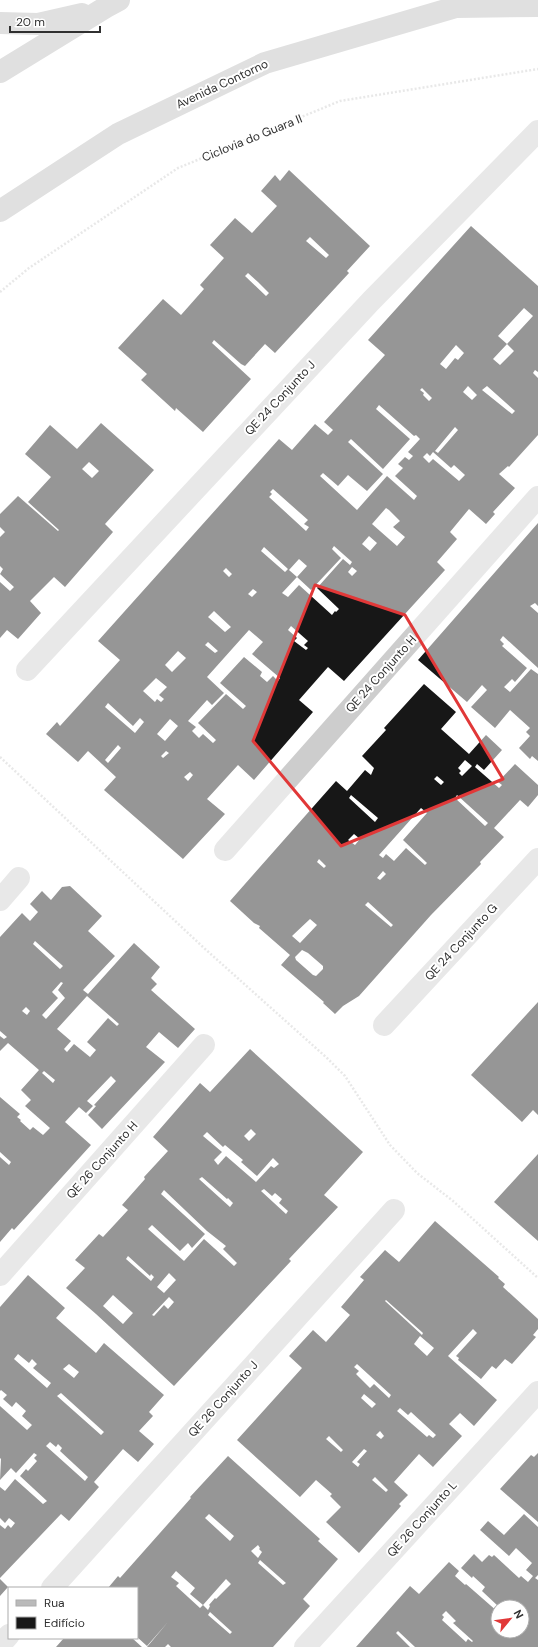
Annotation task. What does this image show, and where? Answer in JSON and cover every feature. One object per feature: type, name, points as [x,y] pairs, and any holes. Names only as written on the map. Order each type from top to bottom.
[{"type":"main road","points":[[0,23],[38,24],[73,17],[112,3]]},
{"type":"main road","points":[[0,72],[112,3]]},
{"type":"main road","name":"Avenida Contorno","points":[[0,212],[118,134],[265,62],[456,4],[538,6]]},
{"type":"street","name":"QE 24 Conjunto J","points":[[27,670],[371,301],[538,131]]},
{"type":"street","name":"QE 24 Conjunto H","points":[[225,850],[538,497]]},
{"type":"street","name":"QE 24 Conjunto G","points":[[384,1024],[538,859]]},
{"type":"street","points":[[0,900],[19,878]]},
{"type":"street","name":"QE 26 Conjunto H","points":[[0,1274],[204,1045]]},
{"type":"street","name":"QE 26 Conjunto J","points":[[53,1587],[394,1210]]},
{"type":"street","name":"QE 26 Conjunto L","points":[[305,1647],[538,1392]]},
{"type":"street","points":[[0,1645],[8,1636]]},
{"type":"path","name":"Ciclovia do Guara II","points":[[0,292],[29,268],[178,168],[340,101],[538,69]]},
{"type":"path","points":[[0,757],[204,948],[327,1058],[345,1076],[390,1145],[417,1174],[453,1200],[538,1278]]},
{"type":"highlighted area","points":[[315,585],[405,615],[503,779],[341,846],[253,741]]},
{"type":"building","points":[[289,170],[370,246],[347,271],[349,273],[275,353],[265,344],[245,366],[214,340],[212,343],[251,379],[203,432],[176,408],[175,411],[141,380],[147,374],[118,348],[163,299],[181,315],[204,289],[200,285],[224,258],[210,245],[235,218],[252,233],[277,206],[261,191],[275,175],[280,181]],"holes":[[[310,237],[329,255],[326,258],[306,241]],[[248,273],[269,293],[266,296],[245,276]]]},
{"type":"building","points":[[471,226],[538,286],[538,372],[535,370],[533,373],[538,378],[538,435],[509,467],[508,466],[499,474],[515,488],[493,512],[495,514],[486,524],[469,509],[450,532],[457,539],[437,562],[445,570],[344,681],[328,667],[299,700],[313,712],[254,780],[238,765],[207,799],[225,814],[183,859],[104,790],[116,777],[88,751],[78,762],[46,734],[57,722],[60,726],[120,660],[98,641],[279,439],[292,450],[315,424],[328,435],[333,430],[324,422],[385,355],[368,340]],"holes":[[[524,308],[533,316],[507,344],[498,336]],[[507,344],[514,351],[500,365],[493,359]],[[456,345],[464,353],[458,360],[455,358],[446,369],[440,364]],[[468,386],[477,395],[472,400],[463,392]],[[487,386],[515,411],[512,414],[482,390]],[[422,388],[432,398],[429,401],[420,390]],[[379,405],[414,436],[416,435],[420,439],[408,452],[413,456],[409,460],[405,457],[398,464],[403,468],[395,476],[417,496],[414,500],[387,476],[357,510],[320,476],[323,473],[338,486],[348,475],[367,491],[383,474],[348,442],[351,439],[383,469],[410,439],[376,409]],[[455,427],[458,430],[438,453],[435,451]],[[433,452],[451,468],[454,465],[465,475],[459,481],[433,459],[429,463],[423,457],[427,453],[430,456]],[[273,489],[308,520],[304,524],[309,527],[306,531],[269,497],[272,494],[270,492]],[[386,508],[400,521],[393,527],[405,537],[397,546],[372,524]],[[369,536],[377,543],[370,551],[362,544]],[[334,546],[352,562],[350,565],[343,559],[317,588],[339,609],[332,615],[299,585],[288,597],[282,593],[297,577],[311,590],[341,558],[332,549]],[[264,547],[288,569],[285,572],[261,551]],[[299,559],[307,566],[297,577],[289,570]],[[352,567],[357,571],[352,576],[348,572]],[[226,568],[232,574],[229,577],[223,571]],[[253,589],[257,592],[252,597],[248,594]],[[214,611],[231,627],[225,632],[208,617]],[[291,626],[308,641],[304,645],[308,648],[306,650],[294,641],[297,638],[288,630]],[[249,630],[263,642],[252,654],[280,678],[278,681],[273,676],[267,682],[260,676],[262,672],[244,657],[220,683],[246,706],[243,709],[226,694],[198,723],[216,740],[213,743],[203,734],[199,738],[192,731],[196,727],[188,721],[207,700],[212,705],[224,693],[207,677]],[[208,642],[218,651],[215,653],[205,645]],[[178,651],[186,658],[172,672],[165,665]],[[156,678],[167,687],[159,695],[164,699],[161,702],[157,699],[155,702],[143,691]],[[108,703],[133,726],[140,718],[144,722],[135,733],[105,707]],[[170,719],[178,726],[165,741],[157,734]],[[118,745],[121,748],[108,763],[105,760]],[[166,751],[169,753],[163,758],[161,756]],[[190,772],[193,775],[188,781],[184,777]]]},
{"type":"building","points":[[101,423],[154,470],[105,524],[113,532],[65,587],[54,577],[30,601],[41,613],[18,639],[7,630],[0,638],[0,582],[10,591],[14,587],[0,574],[3,569],[0,566],[0,537],[5,532],[0,527],[0,514],[18,496],[58,531],[59,530],[28,502],[51,477],[25,454],[50,425],[77,449]],"holes":[[[89,462],[99,471],[92,478],[82,469]]]},
{"type":"building","points":[[538,523],[538,606],[535,603],[530,606],[538,613],[538,668],[503,636],[500,640],[504,644],[502,646],[527,668],[515,682],[512,679],[504,687],[510,692],[531,669],[538,674],[538,761],[532,756],[530,759],[519,748],[530,736],[526,732],[530,728],[510,710],[495,728],[471,707],[487,690],[482,685],[467,702],[418,660]]},
{"type":"building","points":[[424,684],[456,712],[441,729],[469,754],[486,735],[502,750],[484,770],[477,764],[475,767],[499,788],[502,785],[498,782],[515,764],[538,785],[538,795],[528,807],[520,800],[494,828],[504,837],[480,862],[481,864],[431,915],[359,996],[343,1006],[335,1014],[323,1003],[324,1002],[281,965],[290,955],[259,928],[260,926],[254,923],[230,901],[336,781],[347,791],[365,770],[371,775],[374,768],[362,756],[386,730],[384,728]],"holes":[[[465,760],[472,766],[462,776],[459,773],[461,771],[458,768]],[[437,776],[444,782],[441,785],[434,779]],[[351,795],[378,818],[375,822],[349,798]],[[457,795],[488,823],[485,826],[455,798]],[[421,808],[427,813],[403,840],[427,863],[425,865],[406,848],[394,861],[386,854],[383,858],[379,855]],[[354,834],[360,839],[355,845],[348,840]],[[319,859],[326,866],[324,868],[317,862]],[[383,871],[386,874],[380,880],[377,878]],[[368,902],[393,925],[391,927],[365,905]],[[310,919],[317,925],[300,943],[292,936]],[[302,950],[308,953],[323,966],[323,969],[316,976],[296,960],[295,957]]]},
{"type":"building","points":[[70,886],[102,916],[88,931],[115,956],[83,990],[88,994],[134,943],[160,967],[151,978],[157,984],[151,990],[195,1029],[178,1048],[159,1032],[146,1047],[165,1062],[102,1129],[88,1115],[96,1106],[94,1105],[116,1081],[111,1076],[87,1101],[93,1106],[86,1113],[79,1107],[65,1122],[91,1145],[14,1230],[12,1228],[0,1242],[0,1157],[9,1165],[11,1162],[0,1152],[0,1097],[20,1114],[17,1117],[30,1130],[33,1127],[43,1135],[50,1128],[25,1106],[31,1100],[21,1090],[39,1070],[8,1043],[0,1051],[0,1036],[4,1039],[7,1037],[0,1031],[0,937],[22,913],[30,921],[38,912],[30,904],[42,891],[51,900],[62,887]],"holes":[[[35,941],[63,966],[60,969],[33,944]],[[61,982],[63,983],[58,990],[65,998],[46,1019],[42,1015],[58,998],[52,992]],[[87,996],[119,1024],[117,1026],[108,1018],[87,1042],[96,1050],[90,1057],[74,1044],[67,1052],[64,1049],[71,1041],[57,1029]],[[26,1007],[30,1011],[27,1015],[22,1011]],[[44,1071],[55,1080],[53,1083],[42,1073]]]},
{"type":"building","points":[[538,1002],[538,1115],[533,1110],[522,1122],[471,1075]]},
{"type":"building","points":[[250,1049],[363,1152],[324,1195],[338,1207],[289,1259],[291,1261],[174,1386],[66,1288],[85,1268],[75,1260],[99,1234],[103,1237],[128,1210],[122,1205],[145,1179],[144,1177],[168,1151],[153,1137],[200,1083],[210,1092]],"holes":[[[251,1129],[256,1134],[249,1141],[244,1136]],[[207,1132],[223,1147],[225,1145],[243,1160],[241,1162],[257,1176],[273,1158],[279,1164],[274,1168],[271,1166],[256,1182],[226,1156],[218,1165],[214,1160],[222,1152],[203,1136]],[[202,1177],[227,1199],[228,1198],[233,1203],[230,1207],[199,1179]],[[264,1189],[272,1196],[275,1193],[282,1199],[279,1203],[288,1211],[286,1214],[261,1191]],[[164,1190],[207,1231],[226,1246],[223,1249],[237,1263],[234,1266],[204,1239],[184,1261],[148,1229],[152,1225],[180,1251],[188,1243],[192,1248],[205,1234],[161,1194]],[[128,1256],[150,1276],[151,1274],[154,1277],[151,1281],[126,1259]],[[169,1273],[176,1280],[164,1293],[157,1287]],[[113,1295],[133,1313],[123,1324],[103,1306]],[[169,1297],[174,1302],[168,1309],[164,1305],[154,1316],[152,1315]]]},
{"type":"building","points":[[538,1154],[538,1241],[494,1202]]},
{"type":"building","points":[[435,1221],[499,1277],[498,1278],[505,1284],[503,1287],[538,1319],[538,1329],[533,1335],[536,1337],[512,1364],[505,1359],[496,1369],[492,1366],[481,1379],[458,1360],[459,1358],[456,1356],[477,1333],[473,1329],[448,1356],[497,1400],[474,1426],[460,1413],[449,1424],[462,1436],[433,1467],[419,1454],[394,1482],[408,1495],[399,1504],[401,1506],[359,1553],[326,1522],[341,1507],[330,1496],[332,1494],[316,1480],[300,1497],[237,1440],[302,1368],[289,1356],[313,1330],[326,1342],[350,1315],[341,1307],[364,1280],[360,1277],[385,1250],[399,1262]],"holes":[[[386,1300],[423,1333],[422,1335],[385,1301]],[[420,1336],[434,1348],[427,1356],[414,1344]],[[357,1364],[391,1395],[389,1398],[374,1384],[370,1388],[356,1374],[359,1371],[354,1367]],[[364,1394],[376,1404],[372,1408],[361,1398]],[[400,1408],[408,1415],[411,1412],[436,1435],[433,1438],[429,1435],[427,1437],[397,1411]],[[380,1431],[384,1436],[381,1439],[376,1435]],[[329,1436],[343,1450],[341,1452],[326,1439]],[[364,1449],[367,1451],[357,1462],[360,1464],[358,1467],[352,1462]],[[375,1477],[388,1490],[386,1492],[372,1480]]]},
{"type":"building","points":[[28,1275],[65,1308],[56,1318],[96,1353],[104,1343],[164,1395],[149,1412],[153,1416],[139,1431],[154,1444],[138,1462],[123,1449],[94,1482],[99,1487],[69,1521],[61,1514],[0,1578],[0,1525],[5,1529],[8,1525],[11,1528],[15,1523],[9,1518],[5,1523],[0,1518],[0,1487],[5,1491],[15,1479],[43,1504],[47,1501],[20,1476],[26,1469],[28,1471],[37,1461],[34,1458],[37,1455],[34,1453],[16,1473],[11,1468],[0,1480],[0,1406],[27,1430],[32,1425],[22,1416],[26,1411],[16,1402],[12,1407],[3,1399],[7,1395],[1,1390],[0,1391],[0,1307]],"holes":[[[18,1354],[29,1363],[32,1359],[37,1364],[33,1368],[51,1383],[47,1388],[14,1359]],[[69,1364],[79,1372],[74,1378],[63,1369]],[[61,1393],[104,1432],[101,1435],[57,1396]],[[50,1442],[56,1447],[58,1444],[62,1448],[60,1451],[88,1477],[85,1481],[46,1446]]]},
{"type":"building","points":[[538,1453],[538,1522],[500,1489],[531,1455],[534,1457]]},
{"type":"building","points":[[228,1456],[320,1539],[318,1541],[338,1559],[303,1599],[310,1606],[273,1647],[171,1647],[168,1644],[165,1647],[147,1647],[168,1622],[147,1646],[138,1638],[138,1587],[109,1587],[118,1576],[120,1578],[191,1498],[190,1497]],"holes":[[[209,1514],[234,1536],[230,1541],[205,1518]],[[258,1545],[262,1552],[258,1558],[251,1551]],[[260,1560],[286,1583],[283,1585],[258,1563]],[[176,1571],[195,1588],[190,1594],[203,1605],[200,1608],[176,1586],[179,1583],[171,1577]],[[226,1579],[231,1584],[216,1599],[215,1598],[209,1605],[208,1610],[203,1605]],[[210,1612],[232,1632],[230,1634],[208,1615]]]},
{"type":"building","points":[[524,1514],[538,1527],[538,1575],[535,1578],[538,1580],[538,1647],[415,1647],[398,1631],[396,1633],[410,1647],[356,1647],[410,1586],[419,1594],[449,1562],[459,1571],[455,1576],[490,1605],[490,1639],[530,1639],[530,1599],[490,1599],[482,1591],[485,1587],[461,1568],[474,1554],[482,1562],[489,1555],[492,1557],[494,1555],[519,1578],[521,1576],[528,1582],[533,1576],[526,1570],[532,1563],[516,1548],[509,1556],[480,1530],[488,1521],[504,1535]],"holes":[[[446,1611],[456,1621],[453,1623],[473,1641],[472,1642],[468,1639],[466,1642],[442,1620],[444,1617],[442,1615]]]},
{"type":"building","points":[[0,1579],[8,1587],[0,1596]]},
{"type":"building","points":[[63,1639],[133,1639],[142,1647],[56,1647]]}]
